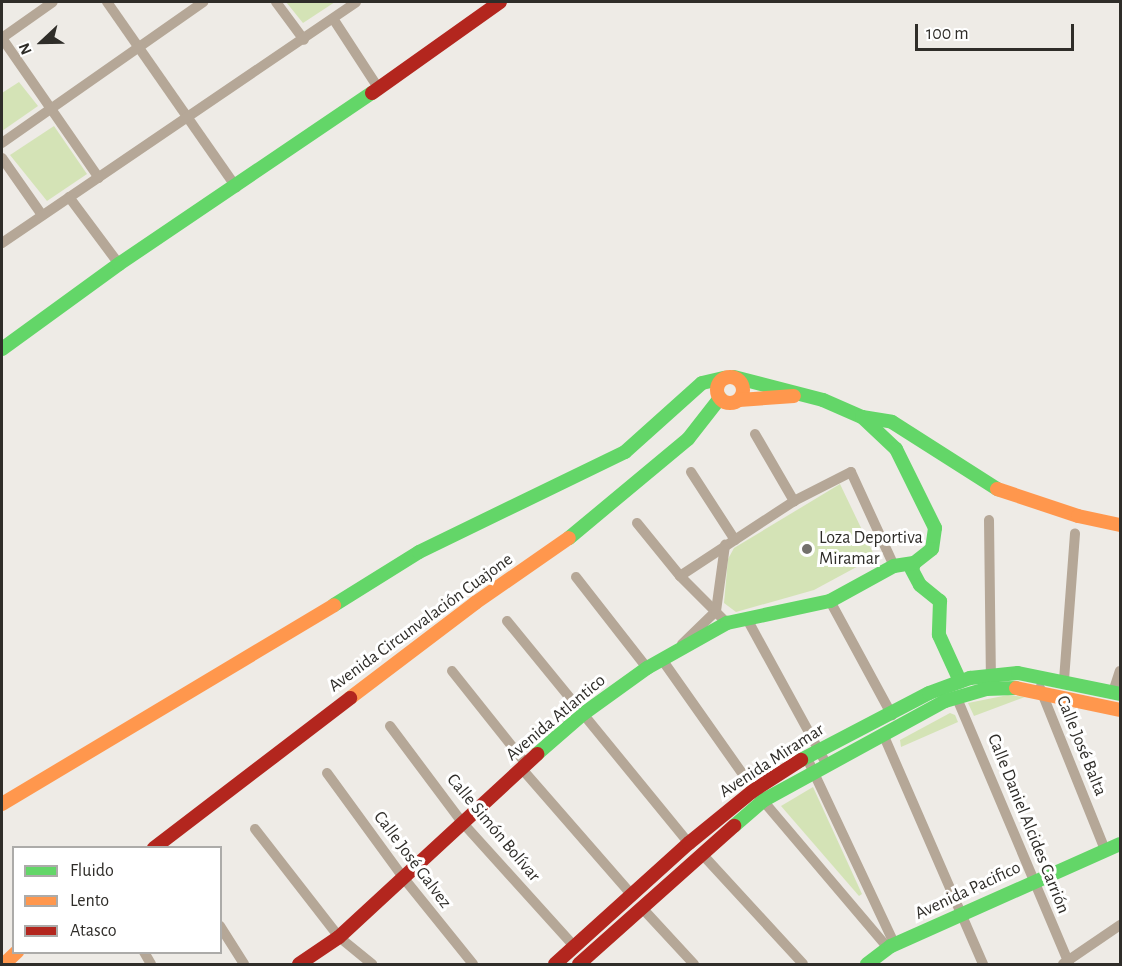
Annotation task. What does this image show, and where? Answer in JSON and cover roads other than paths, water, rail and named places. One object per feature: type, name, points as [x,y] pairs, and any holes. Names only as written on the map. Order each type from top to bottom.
[{"type":"main road","points":[[2,349],[119,264],[379,89],[500,2]]},
{"type":"main road","points":[[2,804],[250,658],[419,552],[625,452],[702,383],[729,378],[741,383],[743,392],[737,401],[719,395],[691,393]]},
{"type":"main road","name":"Avenida Circunvalación Cuajone","points":[[704,421],[729,378],[806,395],[862,417],[892,422],[911,432],[991,487],[1078,516],[1120,525]]},
{"type":"main road","name":"Avenida Circunvalación Cuajone","points":[[157,846],[475,603],[566,541],[704,421],[737,401],[806,395]]},
{"type":"main road","points":[[862,417],[896,449],[935,528],[932,549],[914,563],[913,577],[940,601],[939,635],[960,681]]},
{"type":"main road","name":"Avenida Atlantico","points":[[299,964],[339,937],[461,821],[583,714],[647,668],[727,623],[830,601],[894,566],[914,563]]},
{"type":"main road","name":"Avenida Miramar","points":[[555,964],[689,843],[754,790],[812,753],[960,681],[991,674],[1031,674],[1117,693]]},
{"type":"main road","name":"Avenida Miramar","points":[[583,963],[764,800],[956,696],[1001,687],[1040,688],[1120,710]]},
{"type":"main road","name":"Avenida Pacifico","points":[[867,964],[891,946],[1120,844]]},
{"type":"street","points":[[53,2],[2,38],[99,178]]},
{"type":"street","points":[[107,2],[236,187]]},
{"type":"street","points":[[2,143],[203,2]]},
{"type":"street","points":[[276,2],[304,40]]},
{"type":"street","points":[[2,243],[187,116],[334,20],[356,2]]},
{"type":"street","points":[[334,20],[379,89]]},
{"type":"street","points":[[2,158],[42,215]]},
{"type":"street","points":[[69,197],[119,264]]},
{"type":"street","points":[[754,434],[794,501]]},
{"type":"street","points":[[691,472],[735,540]]},
{"type":"street","points":[[680,576],[794,501],[851,472],[894,566]]},
{"type":"street","points":[[989,520],[991,674]]},
{"type":"street","points":[[638,523],[680,576],[727,623]]},
{"type":"street","points":[[1064,680],[1075,533]]},
{"type":"street","points":[[725,545],[716,611],[665,659],[754,790],[891,946]]},
{"type":"street","points":[[576,577],[647,668]]},
{"type":"street","points":[[830,601],[892,715]]},
{"type":"street","points":[[747,619],[812,753],[814,773],[891,946]]},
{"type":"street","points":[[507,621],[689,843]]},
{"type":"street","points":[[453,671],[524,767],[631,894]]},
{"type":"street","points":[[1117,693],[1120,671]]},
{"type":"street","name":"Calle José Balta","points":[[1040,688],[1106,850]]},
{"type":"street","name":"Calle Daniel Alcides Carrión","points":[[956,696],[1066,963]]},
{"type":"street","name":"Calle Simón Bolívar","points":[[390,726],[461,821],[575,947]]},
{"type":"street","points":[[883,734],[983,964]]},
{"type":"street","points":[[812,753],[827,765]]},
{"type":"street","name":"Calle José Galvez","points":[[327,773],[467,962]]},
{"type":"street","points":[[255,829],[339,937],[372,964]]},
{"type":"street","points":[[702,854],[803,964]]},
{"type":"street","points":[[643,909],[694,964]]},
{"type":"street","points":[[1066,963],[1120,925]]},
{"type":"street","points":[[222,929],[244,964]]},
{"type":"place","name":"Loza Deportiva Miramar","points":[[807,549]]}]
